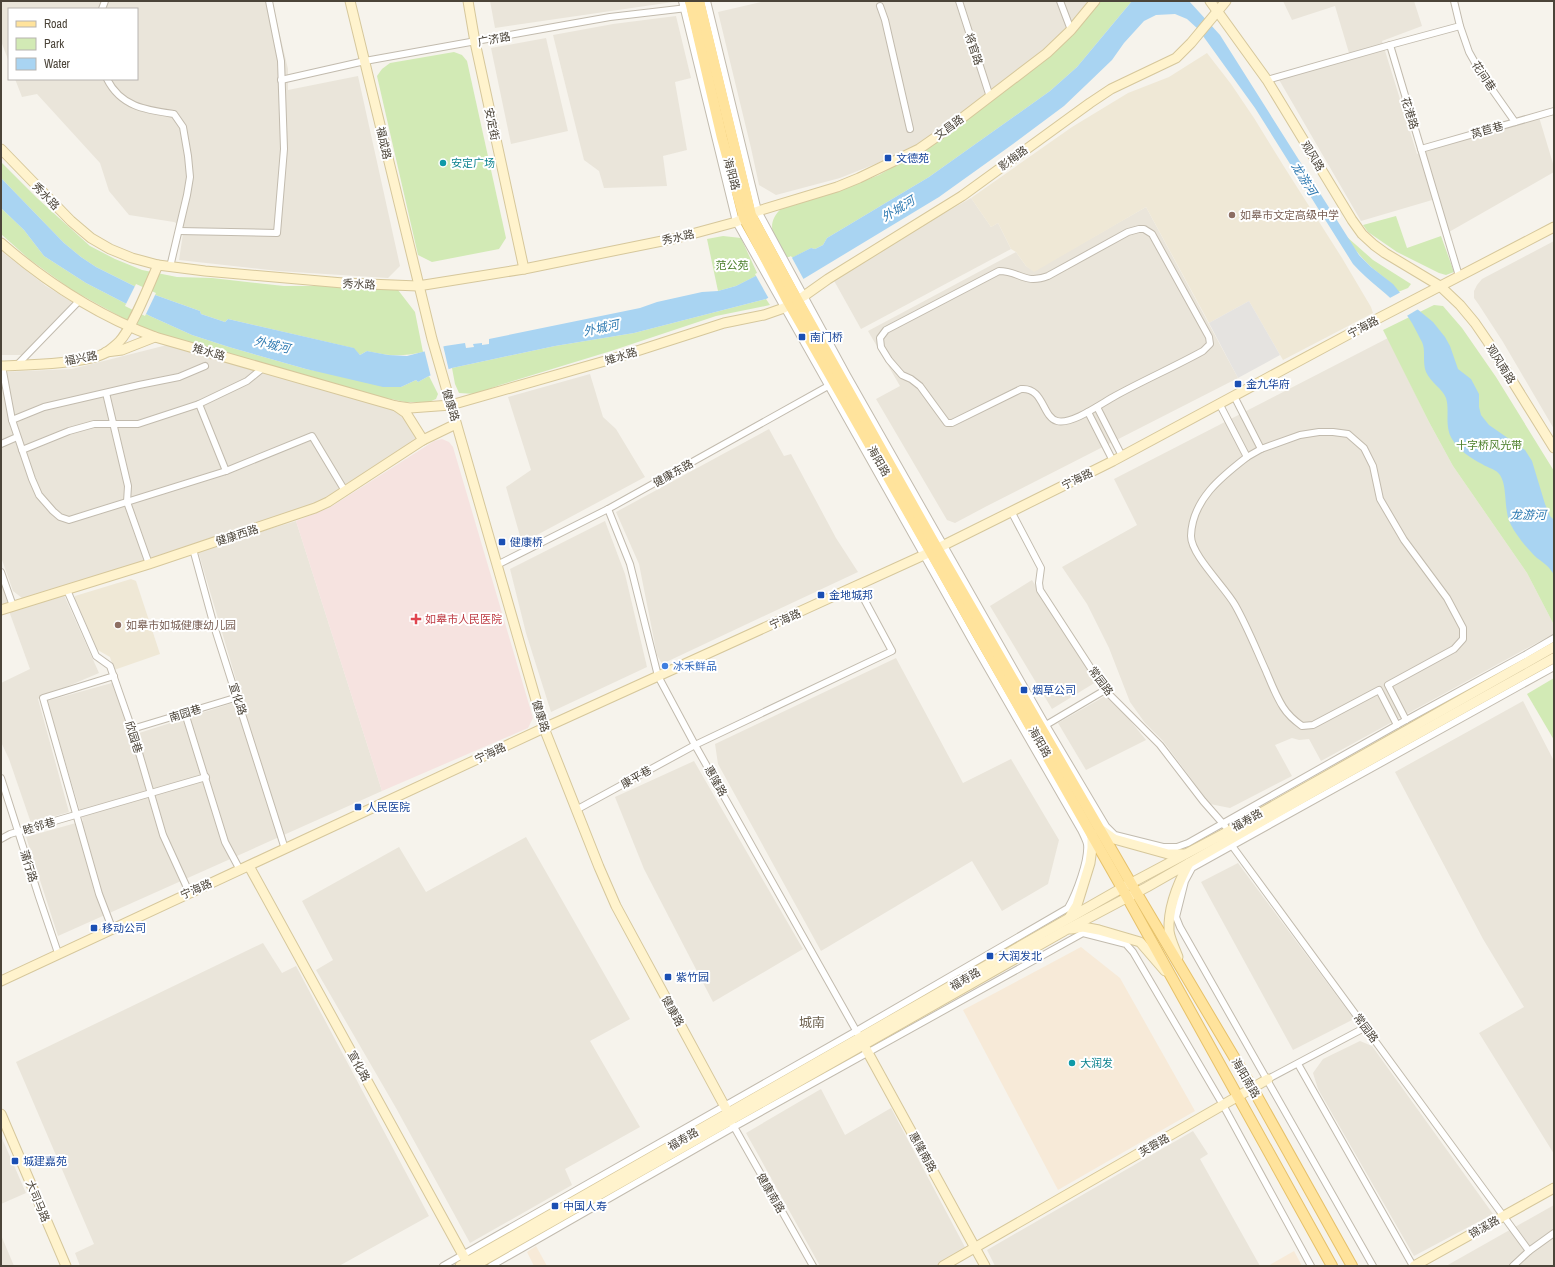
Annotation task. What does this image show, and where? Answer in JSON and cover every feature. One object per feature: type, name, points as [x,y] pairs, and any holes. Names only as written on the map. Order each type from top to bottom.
[{"type":"main road","name":"海阳路","points":[[697,5],[747,217],[792,299],[1129,890]]},
{"type":"main road","name":"海阳南路","points":[[1129,890],[1183,972],[1253,1089],[1352,1266]]},
{"type":"main road","name":"海阳南路","points":[[1129,890],[1174,980],[1332,1266]]},
{"type":"street","points":[[179,231],[277,232],[284,149],[281,61],[269,1]]},
{"type":"street","name":"福成路","points":[[350,1],[418,286]]},
{"type":"street","name":"安定街","points":[[468,1],[475,42],[524,269]]},
{"type":"street","points":[[682,1],[697,5],[747,217],[934,549],[1046,725],[1106,826],[1115,835],[1163,847],[1177,847],[1188,843],[1228,835],[1554,667]]},
{"type":"street","name":"将官路","points":[[959,1],[990,97]]},
{"type":"street","points":[[1060,1],[1071,30]]},
{"type":"street","name":"文昌路","points":[[747,217],[837,187],[919,149],[1048,53],[1071,30],[1095,1]]},
{"type":"street","name":"观风路","points":[[1210,1],[1267,80],[1362,234],[1385,253],[1440,286]]},
{"type":"street","name":"影梅路","points":[[792,299],[828,279],[962,196],[1111,89],[1176,58],[1191,43],[1226,1]]},
{"type":"street","points":[[1267,80],[1460,26],[1454,1]]},
{"type":"street","name":"广济路","points":[[281,80],[365,61],[610,17],[697,5]]},
{"type":"street","points":[[880,6],[885,20],[910,129]]},
{"type":"street","name":"花间巷","points":[[1460,26],[1469,52],[1482,75],[1515,122]]},
{"type":"street","name":"花港路","points":[[1390,45],[1459,276]]},
{"type":"street","points":[[108,80],[112,89],[132,106],[174,114],[183,127],[190,177],[170,267]]},
{"type":"street","name":"莴苣巷","points":[[1421,149],[1554,111]]},
{"type":"street","name":"秀水路","points":[[1,149],[71,221],[91,238],[110,249],[132,258],[170,267],[303,281],[418,286],[524,269],[678,238],[747,217]]},
{"type":"street","name":"宁海路","points":[[1,981],[189,892],[249,866],[544,728],[857,586],[934,549],[1113,461],[1422,295],[1554,227]]},
{"type":"street","points":[[1144,229],[1152,234],[1209,337],[1210,344],[1203,351],[1114,396],[1088,412],[1063,421],[1056,421],[1051,417],[1035,393],[1028,388],[1021,389],[952,423],[947,422],[920,386],[911,379],[902,375],[889,360],[881,346],[880,338],[886,330],[999,271],[1007,271],[1024,278],[1037,280],[1048,276],[1128,232],[1144,229]]},
{"type":"street","name":"雉水路","points":[[1,243],[42,275],[104,315],[131,323],[155,337],[396,406],[410,408],[450,405],[612,359],[724,323],[764,315],[792,299]]},
{"type":"street","name":"福兴路","points":[[2,366],[78,360],[106,352],[120,341],[131,323],[158,265]]},
{"type":"street","name":"健康路","points":[[418,286],[450,405],[544,728],[616,906],[730,1116]]},
{"type":"street","name":"观风南路","points":[[1440,286],[1456,300],[1475,323],[1554,448]]},
{"type":"street","points":[[17,365],[80,300]]},
{"type":"street","points":[[106,352],[122,350],[155,337]]},
{"type":"street","points":[[2,366],[12,420],[39,495],[60,517],[69,520],[226,471],[312,436],[345,491]]},
{"type":"street","points":[[12,420],[44,407],[139,384],[179,377],[205,366]]},
{"type":"street","points":[[22,450],[69,430],[94,424],[138,424],[199,404],[247,381],[263,368]]},
{"type":"street","name":"健康东路","points":[[497,565],[608,509],[838,380]]},
{"type":"street","points":[[106,393],[128,486],[127,502],[149,564]]},
{"type":"street","points":[[1234,396],[1261,449]]},
{"type":"street","points":[[1219,403],[1248,457]]},
{"type":"street","points":[[199,404],[226,471]]},
{"type":"street","name":"雉水路","points":[[396,406],[406,413],[423,440]]},
{"type":"street","points":[[1097,407],[1122,456]]},
{"type":"street","points":[[1088,412],[1113,461]]},
{"type":"street","name":"健康西路","points":[[1,610],[149,564],[315,508],[328,502],[423,440],[456,424]]},
{"type":"street","points":[[1319,432],[1348,434],[1364,448],[1373,466],[1380,498],[1404,540],[1447,598],[1463,628],[1462,639],[1454,649],[1313,725],[1302,726],[1283,708],[1233,601],[1195,550],[1191,537],[1193,523],[1203,498],[1211,488],[1248,457],[1261,449],[1300,435],[1319,432]]},
{"type":"street","points":[[1,444],[17,437]]},
{"type":"street","name":"惠隆路","points":[[608,509],[630,564],[658,676],[695,745],[862,1041]]},
{"type":"street","name":"常园路","points":[[1011,511],[1041,568],[1039,583],[1040,590],[1105,690],[1160,745],[1203,801],[1529,1251]]},
{"type":"street","name":"宣化路","points":[[193,549],[214,626],[238,697],[284,849]]},
{"type":"street","points":[[491,1266],[730,1116],[862,1041],[1068,908],[1076,893],[1087,856],[1087,844],[976,648],[934,549]]},
{"type":"street","points":[[1,572],[13,606]]},
{"type":"street","name":"康平巷","points":[[576,810],[695,745],[892,651],[857,586]]},
{"type":"street","name":"欣园巷","points":[[67,590],[96,656],[110,666],[132,730],[163,836],[189,892]]},
{"type":"street","points":[[1373,1266],[1176,917],[1185,880],[1192,868],[1228,835],[1397,725],[1554,638]]},
{"type":"street","name":"福寿路","points":[[862,1041],[1068,919],[1190,862],[1228,835],[1554,647]]},
{"type":"street","name":"福寿路","points":[[467,1263],[862,1041],[1064,930],[1185,854],[1228,835],[1554,658]]},
{"type":"street","points":[[112,928],[99,894],[43,698],[114,676]]},
{"type":"street","points":[[1388,685],[1406,720]]},
{"type":"street","points":[[1046,725],[1105,690]]},
{"type":"street","points":[[1379,690],[1397,725]]},
{"type":"street","name":"南园巷","points":[[132,730],[238,697]]},
{"type":"street","points":[[185,713],[225,842],[240,870]]},
{"type":"street","name":"睦邻巷","points":[[1,839],[10,834],[206,777]]},
{"type":"street","name":"蒲行路","points":[[1,778],[38,897],[58,953]]},
{"type":"street","points":[[1068,919],[1077,905],[1090,863],[1095,831],[1114,839],[1168,854],[1185,854]]},
{"type":"street","points":[[1183,972],[1169,932],[1171,914],[1179,881],[1190,862]]},
{"type":"street","name":"宣化路","points":[[249,866],[467,1263]]},
{"type":"street","points":[[1064,930],[1082,927],[1099,930],[1140,942],[1174,980]]},
{"type":"street","points":[[862,1041],[1082,933],[1126,944],[1133,952],[1223,1105],[1311,1266]]},
{"type":"street","name":"芙蓉路","points":[[943,1266],[1268,1079],[1366,1027]]},
{"type":"street","name":"惠隆南路","points":[[862,1041],[985,1266]]},
{"type":"street","points":[[1298,1064],[1413,1266]]},
{"type":"street","name":"大司马路","points":[[1,1114],[66,1266]]},
{"type":"street","name":"健康南路","points":[[730,1116],[813,1266]]},
{"type":"street","name":"锦溪路","points":[[1413,1266],[1554,1188]]},
{"type":"street","points":[[1513,1266],[1529,1251],[1554,1233]]},
{"type":"street","points":[[442,1266],[467,1263]]},
{"type":"shaded area","points":[[1,1],[272,1],[288,69],[288,90],[358,76],[400,266],[388,278],[278,271],[179,260],[184,227],[174,222],[129,215],[109,191],[100,163],[37,94],[22,97],[15,80],[138,80],[138,8],[8,8],[8,59],[1,41]]},
{"type":"shaded area","points":[[490,1],[673,1],[673,2],[495,28]]},
{"type":"shaded area","points":[[761,1],[955,1],[987,96],[913,149],[840,178],[776,195],[759,185],[718,12]]},
{"type":"shaded area","points":[[962,1],[1091,1],[1063,36],[992,93]]},
{"type":"shaded area","points":[[1283,1],[1414,1],[1422,26],[1382,41],[1417,154],[1539,117],[1554,167],[1554,172],[1449,232],[1439,198],[1361,221],[1278,78],[1349,53],[1335,6],[1292,20]]},
{"type":"shaded area","points":[[676,16],[691,78],[675,82],[687,150],[663,156],[667,186],[604,188],[599,171],[584,160],[553,35],[613,24]]},
{"type":"shaded area","points":[[546,38],[568,131],[511,144],[491,48]]},
{"type":"shaded area","name":"如皋市文定高级中学","points":[[1207,53],[1231,84],[1254,118],[1342,258],[1371,307],[1373,313],[1283,360],[1249,301],[1209,323],[1146,207],[1034,272],[1026,266],[1016,252],[1011,249],[998,223],[991,227],[971,198],[1072,127],[1128,93],[1169,77]]},
{"type":"shaded area","points":[[971,198],[991,227],[998,223],[1011,249],[861,329],[832,277]]},
{"type":"shaded area","points":[[1146,207],[1238,378],[955,523],[947,520],[876,399],[900,386],[868,331],[1016,252],[1026,266],[1034,271]]},
{"type":"shaded area","points":[[1554,241],[1554,429],[1503,342],[1474,298],[1474,291],[1482,279]]},
{"type":"shaded area","points":[[1,251],[46,286],[72,302],[26,355],[1,355]]},
{"type":"shaded area","points":[[1249,301],[1280,355],[1238,378],[1209,323]]},
{"type":"shaded area","name":"金九华府","points":[[1388,338],[1429,422],[1453,466],[1527,573],[1554,625],[1553,634],[1321,761],[1309,739],[1299,740],[1292,738],[1275,745],[1292,776],[1230,808],[1210,804],[1163,741],[1145,723],[1130,702],[1109,648],[1087,604],[1062,567],[1137,525],[1114,479]]},
{"type":"shaded area","points":[[171,344],[377,403],[393,410],[404,418],[418,441],[326,500],[183,549],[32,598],[22,598],[13,591],[1,557],[1,372],[72,369]]},
{"type":"shaded area","points":[[590,374],[603,417],[616,429],[645,477],[522,543],[506,487],[531,470],[508,397]]},
{"type":"shaded area","points":[[769,429],[784,456],[791,454],[836,538],[858,572],[662,664],[657,655],[639,564],[616,512]]},
{"type":"shaded area","name":"如皋市人民医院","points":[[442,439],[449,442],[453,447],[533,718],[528,728],[382,791],[296,521],[329,508],[434,441]]},
{"type":"shaded area","points":[[296,521],[382,791],[58,936],[26,837],[83,821],[47,701],[119,681],[136,734],[242,700],[198,551]]},
{"type":"shaded area","points":[[605,521],[625,574],[647,667],[551,712],[526,633],[510,569]]},
{"type":"shaded area","name":"如皋市如城健康幼儿园","points":[[131,579],[136,581],[160,654],[114,670],[110,657],[96,649],[74,601],[75,596]]},
{"type":"shaded area","points":[[1,580],[9,603],[1,606]]},
{"type":"shaded area","points":[[1032,580],[1096,682],[1052,709],[990,606]]},
{"type":"shaded area","points":[[64,595],[99,673],[38,699],[69,812],[31,823],[9,759],[1,742],[1,683],[30,669],[9,611]]},
{"type":"shaded area","points":[[896,658],[963,783],[1011,759],[1059,840],[1048,884],[1002,911],[972,861],[821,951],[718,764],[715,744]]},
{"type":"shaded area","points":[[1105,696],[1128,718],[1146,740],[1086,770],[1058,723]]},
{"type":"shaded area","points":[[1523,701],[1554,761],[1554,1154],[1479,1033],[1524,1007],[1483,939],[1395,772]]},
{"type":"shaded area","points":[[694,761],[803,949],[713,1002],[644,869],[615,797]]},
{"type":"shaded area","points":[[526,837],[630,1019],[590,1041],[640,1127],[565,1169],[572,1185],[470,1243],[396,1108],[316,970],[333,960],[302,901],[399,847],[426,892]]},
{"type":"shaded area","points":[[1238,863],[1354,1019],[1293,1050],[1201,882]]},
{"type":"shaded area","points":[[263,943],[282,973],[296,966],[429,1216],[339,1266],[80,1266],[75,1253],[94,1244],[16,1062]]},
{"type":"shaded area","name":"大润发","points":[[1081,947],[1120,978],[1195,1111],[1058,1190],[963,1010]]},
{"type":"shaded area","points":[[1360,1041],[1372,1046],[1493,1214],[1414,1256],[1318,1089],[1313,1073],[1323,1059]]},
{"type":"shaded area","points":[[821,1089],[845,1135],[891,1108],[967,1251],[939,1266],[820,1266],[746,1133]]},
{"type":"shaded area","points":[[1193,1131],[1208,1154],[1200,1159],[1260,1266],[995,1266],[987,1250]]},
{"type":"shaded area","points":[[1,1136],[26,1193],[1,1204]]},
{"type":"shaded area","points":[[1554,1205],[1554,1266],[1446,1266]]},
{"type":"shaded area","points":[[1,1235],[14,1266],[1,1266]]},
{"type":"shaded area","points":[[536,1246],[547,1266],[534,1266],[527,1252]]},
{"type":"shaded area","points":[[1294,1251],[1302,1266],[1268,1266]]},
{"type":"green space","points":[[1100,1],[1132,1],[1077,67],[1050,91],[929,177],[827,238],[823,245],[815,249],[811,248],[794,257],[787,257],[775,238],[772,226],[773,220],[777,213],[783,207],[851,186],[879,175],[925,149],[1069,38]]},
{"type":"green space","name":"安定广场","points":[[454,52],[462,55],[467,61],[506,238],[499,249],[432,262],[418,255],[377,76],[382,69],[390,63]]},
{"type":"green space","points":[[1,162],[37,198],[90,246],[115,259],[142,270],[177,277],[212,278],[284,286],[330,286],[398,290],[415,312],[423,352],[408,355],[395,355],[367,351],[360,355],[353,348],[228,319],[225,322],[201,314],[200,311],[144,291],[96,267],[64,243],[1,178]]},
{"type":"green space","points":[[1,208],[24,230],[44,256],[86,283],[150,316],[192,335],[306,369],[401,387],[416,380],[418,382],[429,376],[438,394],[436,399],[429,402],[405,402],[329,386],[141,328],[72,290],[29,259],[1,234]]},
{"type":"green space","points":[[1396,216],[1407,248],[1441,236],[1454,272],[1446,275],[1439,273],[1397,252],[1368,232],[1363,225]]},
{"type":"green space","name":"范公苑","points":[[723,236],[741,238],[758,275],[736,286],[718,291],[707,239]]},
{"type":"green space","points":[[1347,237],[1373,260],[1411,284],[1408,288],[1398,292],[1389,281],[1363,259]]},
{"type":"green space","points":[[766,299],[770,305],[716,316],[475,394],[459,393],[455,384],[452,368],[555,346],[634,333]]},
{"type":"green space","name":"十字桥风光带","points":[[1434,305],[1443,306],[1462,328],[1496,377],[1554,471],[1554,625],[1527,573],[1453,466],[1429,422],[1383,330]]},
{"type":"green space","points":[[1554,678],[1554,740],[1527,694]]},
{"type":"water","points":[[1132,1],[1189,1],[1220,35],[1359,255],[1371,267],[1393,284],[1405,299],[1433,322],[1445,337],[1450,346],[1458,369],[1471,379],[1479,394],[1479,407],[1481,415],[1489,425],[1525,450],[1532,461],[1545,504],[1550,516],[1554,520],[1554,575],[1549,567],[1537,558],[1527,547],[1511,525],[1507,513],[1504,486],[1500,475],[1466,454],[1452,439],[1448,429],[1448,408],[1446,398],[1426,372],[1423,345],[1410,320],[1393,300],[1353,264],[1255,108],[1198,29],[1187,19],[1175,14],[1156,15],[1144,21],[1124,43],[1112,60],[1064,106],[939,197],[805,278],[766,299],[634,333],[555,346],[452,368],[429,376],[418,382],[416,380],[401,387],[383,387],[306,369],[192,335],[150,316],[86,283],[44,256],[24,230],[1,208],[1,178],[64,243],[96,267],[144,291],[200,311],[201,314],[225,322],[228,319],[354,348],[360,355],[367,351],[388,355],[407,356],[445,346],[465,343],[466,348],[474,347],[473,344],[489,344],[489,339],[640,308],[657,302],[702,292],[718,291],[736,286],[811,248],[815,249],[823,245],[827,238],[929,177],[1050,91],[1077,67]]},
{"type":"pier","points":[[791,256],[804,280],[769,299],[755,274]]},
{"type":"pier","points":[[136,284],[156,293],[145,316],[125,306]]},
{"type":"pier","points":[[1401,292],[1420,308],[1405,317],[1388,299]]},
{"type":"pier","points":[[443,345],[449,371],[431,377],[424,349]]},
{"type":"place","name":"文德苑","points":[[888,158]]},
{"type":"place","name":"安定广场","points":[[443,163]]},
{"type":"place","name":"如皋市文定高级中学","points":[[1232,215]]},
{"type":"place","name":"南门桥","points":[[802,337]]},
{"type":"place","name":"金九华府","points":[[1238,384]]},
{"type":"place","name":"健康桥","points":[[502,542]]},
{"type":"place","name":"金地城邦","points":[[821,595]]},
{"type":"place","name":"如皋市人民医院","points":[[416,619]]},
{"type":"place","name":"如皋市如城健康幼儿园","points":[[118,625]]},
{"type":"place","name":"冰禾鲜品","points":[[665,666]]},
{"type":"place","name":"烟草公司","points":[[1024,690]]},
{"type":"place","name":"人民医院","points":[[358,807]]},
{"type":"place","name":"移动公司","points":[[94,928]]},
{"type":"place","name":"大润发北","points":[[990,956]]},
{"type":"place","name":"紫竹园","points":[[668,977]]},
{"type":"place","name":"大润发","points":[[1072,1063]]},
{"type":"place","name":"城建嘉苑","points":[[15,1161]]},
{"type":"place","name":"中国人寿","points":[[555,1206]]},
{"type":"district","name":"城南","points":[[812,1022]]},
{"type":"water label","name":"龙游河","points":[[1304,179]]},
{"type":"water label","name":"外城河","points":[[898,209]]},
{"type":"water label","name":"外城河","points":[[601,328]]},
{"type":"water label","name":"外城河","points":[[272,345]]},
{"type":"water label","name":"龙游河","points":[[1528,515]]}]
